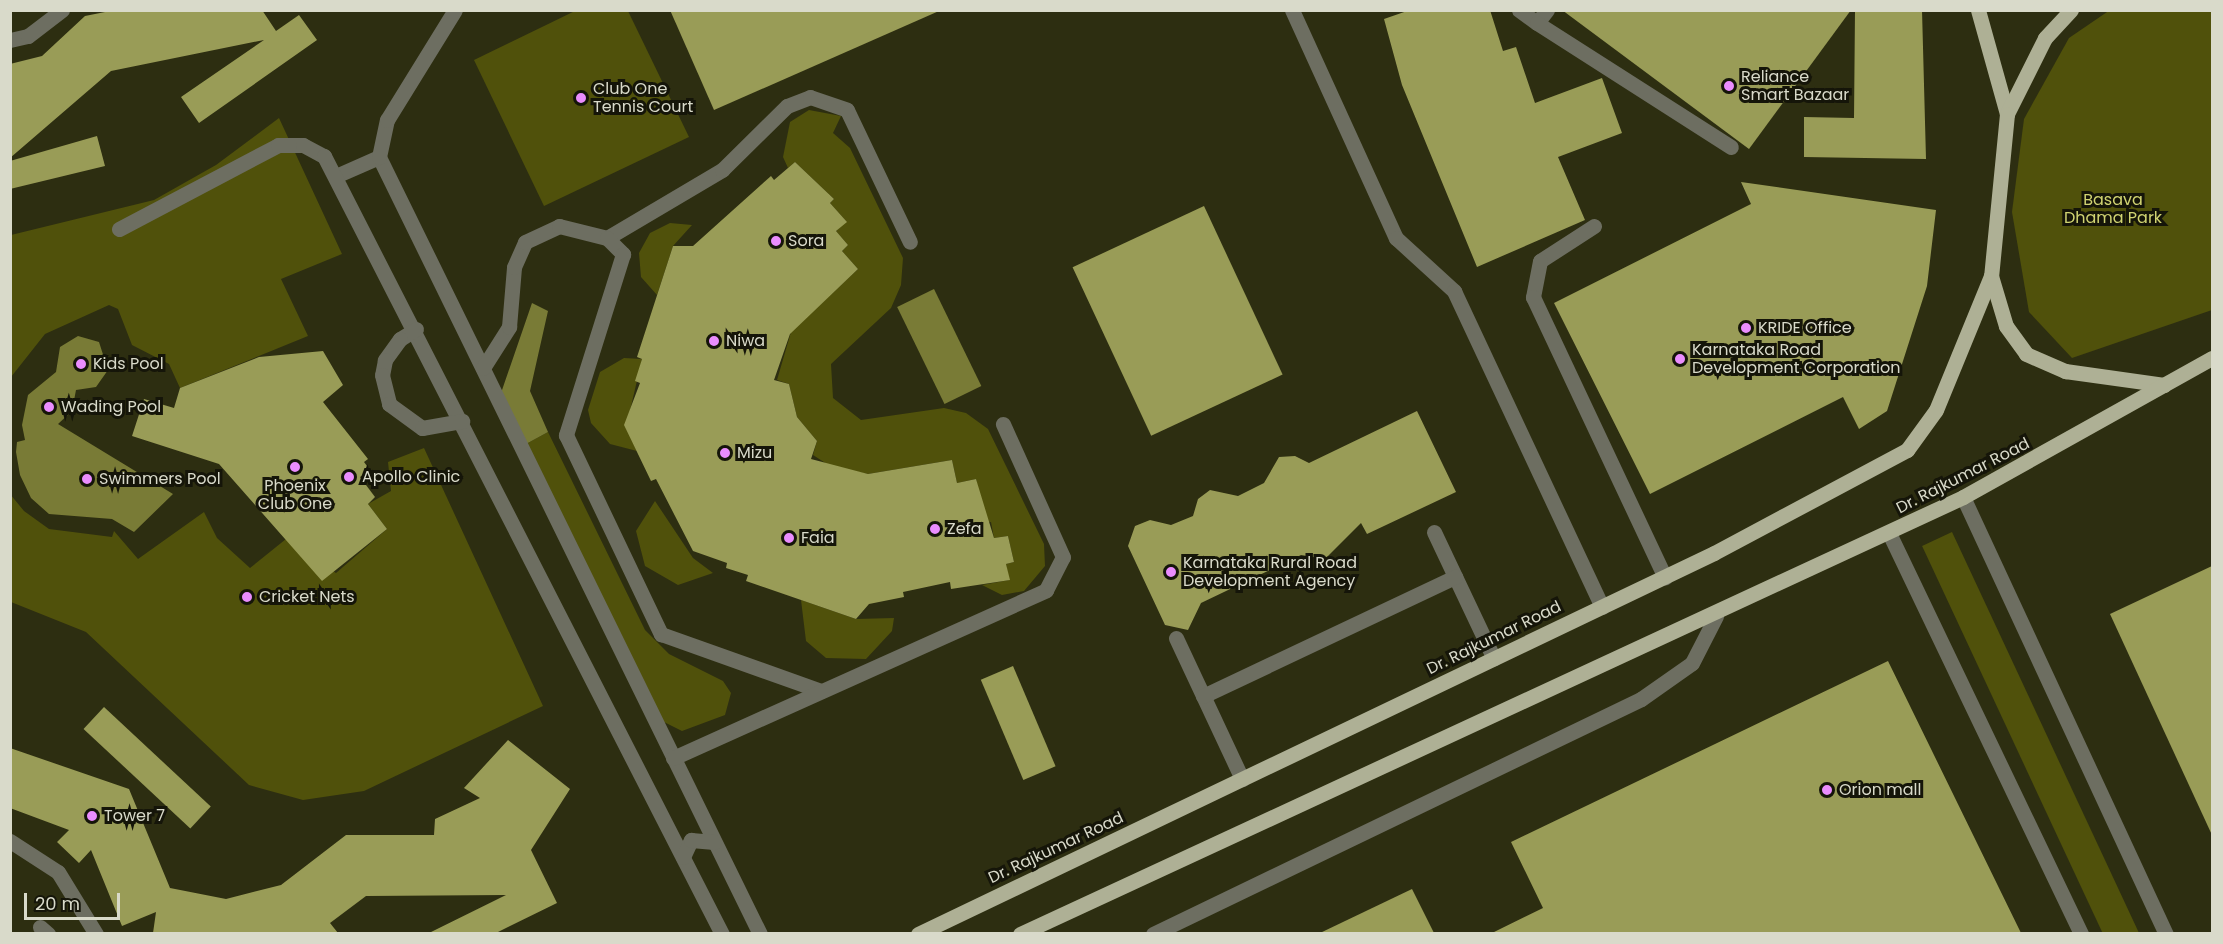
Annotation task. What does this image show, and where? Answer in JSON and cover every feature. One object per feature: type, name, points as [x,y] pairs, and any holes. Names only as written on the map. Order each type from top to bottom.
[{"type":"main road","points":[[1978,10],[2007,114]]},
{"type":"main road","points":[[2071,10],[2045,38],[2007,114],[1991,276],[2006,326],[2026,354],[2065,371],[2164,385]]},
{"type":"main road","name":"Dr. Rajkumar Road","points":[[918,933],[1665,577],[1907,450],[1936,410],[1991,276]]},
{"type":"main road","name":"Dr. Rajkumar Road","points":[[1020,933],[1716,616],[1964,498],[2212,358]]},
{"type":"street","points":[[10,40],[28,36],[62,10]]},
{"type":"street","points":[[455,10],[387,120],[379,157],[760,933]]},
{"type":"street","points":[[1292,10],[1396,238],[1454,291],[1602,607]]},
{"type":"street","points":[[1520,10],[1731,147]]},
{"type":"street","points":[[1537,23],[1547,10]]},
{"type":"street","points":[[607,238],[713,177],[787,106],[810,97],[847,110],[910,242]]},
{"type":"street","points":[[119,229],[278,145],[314,149],[338,175],[722,933]]},
{"type":"street","points":[[338,175],[379,157]]},
{"type":"street","points":[[483,368],[509,327],[514,267],[525,242],[559,226],[607,238],[623,254],[566,435],[661,634],[821,691]]},
{"type":"street","points":[[1594,226],[1540,261],[1533,297],[1665,577]]},
{"type":"street","points":[[416,329],[400,339],[385,360],[382,375],[390,404],[422,428],[462,421]]},
{"type":"street","points":[[673,758],[821,691],[1033,600],[1056,576],[1063,557],[1003,424]]},
{"type":"street","points":[[1964,498],[2166,933]]},
{"type":"street","points":[[1434,532],[1494,659]]},
{"type":"street","points":[[1889,533],[2080,933]]},
{"type":"street","points":[[1203,696],[1455,577]]},
{"type":"street","points":[[1153,933],[1641,699],[1692,663],[1716,616]]},
{"type":"street","points":[[1176,638],[1242,779]]},
{"type":"street","points":[[683,857],[691,840],[714,842]]},
{"type":"street","points":[[10,841],[58,872],[96,933]]},
{"type":"green space","name":"Club One Tennis Court","points":[[577,10],[628,11],[689,137],[544,206],[474,60]]},
{"type":"green space","name":"Basava Dhama Park","points":[[2110,10],[2212,11],[2212,310],[2072,358],[2029,312],[2012,212],[2024,119],[2069,38]]},
{"type":"green space","points":[[809,110],[841,116],[833,133],[850,148],[903,258],[901,285],[891,308],[831,364],[833,398],[861,420],[944,408],[966,413],[988,429],[1044,544],[1045,566],[1024,591],[1002,595],[982,585],[1009,580],[1006,564],[1014,562],[1008,536],[994,538],[991,522],[985,523],[976,479],[957,483],[952,460],[868,474],[830,466],[813,455],[817,441],[797,417],[789,384],[777,380],[791,332],[858,269],[842,251],[848,245],[836,231],[846,221],[830,203],[834,199],[795,162],[788,168],[783,157],[790,122]]},
{"type":"green space","points":[[279,118],[342,254],[281,279],[308,336],[180,388],[169,364],[132,345],[118,309],[109,305],[45,334],[11,377],[11,235],[154,200],[216,165]]},
{"type":"green space","points":[[670,223],[692,225],[673,246],[657,295],[641,277],[639,253],[650,233]]},
{"type":"green space","points":[[624,358],[642,359],[626,428],[637,451],[610,444],[591,423],[588,410],[600,372]]},
{"type":"green space","points":[[548,432],[645,630],[669,654],[723,681],[731,693],[725,715],[682,731],[662,721],[526,444]]},
{"type":"green space","points":[[424,448],[543,706],[364,791],[303,800],[249,785],[86,632],[11,602],[10,494],[24,511],[49,529],[112,537],[114,531],[138,559],[204,512],[217,538],[250,568],[286,539],[336,573],[387,529],[368,504],[391,491],[388,462]]},
{"type":"green space","points":[[655,501],[693,558],[713,573],[678,585],[645,566],[636,531]]},
{"type":"green space","points":[[1952,532],[2139,933],[2103,934],[1922,546]]},
{"type":"green space","points":[[801,600],[856,619],[894,618],[892,631],[866,659],[826,658],[806,641]]},
{"type":"shaded area","points":[[934,289],[981,386],[944,404],[897,307]]},
{"type":"shaded area","points":[[532,303],[548,311],[530,391],[548,432],[526,444],[501,393]]},
{"type":"shaded area","name":"Swimmers Pool","points":[[78,336],[99,342],[108,370],[96,387],[76,390],[72,411],[58,424],[173,494],[134,532],[112,519],[49,514],[31,498],[20,475],[16,452],[17,442],[25,440],[22,425],[28,395],[56,372],[60,347]]},
{"type":"building","points":[[115,10],[262,10],[276,31],[299,15],[317,40],[199,123],[181,97],[264,40],[111,71],[10,158],[10,64],[42,56],[85,16]]},
{"type":"building","points":[[670,10],[939,10],[939,11],[714,110]]},
{"type":"building","points":[[1410,10],[1490,10],[1503,51],[1516,47],[1535,103],[1602,78],[1622,133],[1558,157],[1585,220],[1477,267],[1402,85],[1384,19]]},
{"type":"building","name":"Reliance Smart Bazaar","points":[[1562,10],[1851,10],[1749,149]]},
{"type":"building","points":[[1855,10],[1922,10],[1926,159],[1804,157],[1804,117],[1854,118]]},
{"type":"building","points":[[97,136],[105,166],[10,189],[10,161]]},
{"type":"building","points":[[795,162],[834,199],[830,203],[847,222],[836,231],[848,245],[842,251],[858,269],[790,334],[774,380],[789,384],[797,417],[817,441],[811,459],[868,474],[952,460],[957,483],[976,479],[994,538],[1008,536],[1014,562],[1006,564],[1010,580],[951,589],[950,582],[903,592],[904,597],[869,604],[856,619],[746,581],[748,575],[726,568],[727,563],[693,551],[656,479],[651,481],[624,425],[640,383],[635,381],[642,359],[637,357],[673,246],[693,246],[771,176],[774,180]]},
{"type":"building","points":[[1741,182],[1936,210],[1927,286],[1887,411],[1859,429],[1843,397],[1650,494],[1554,303],[1751,204]]},
{"type":"building","points":[[1204,206],[1283,375],[1151,436],[1073,267]]},
{"type":"building","name":"Phoenix Club One","points":[[323,351],[343,385],[323,402],[368,459],[364,462],[370,470],[360,477],[375,497],[368,504],[387,529],[322,581],[219,464],[132,436],[144,399],[174,408],[180,388],[259,357]]},
{"type":"building","points":[[1417,411],[1456,492],[1367,534],[1361,523],[1325,559],[1301,555],[1201,603],[1188,630],[1165,625],[1128,546],[1135,526],[1150,520],[1171,525],[1193,516],[1198,499],[1210,490],[1238,496],[1264,483],[1279,457],[1295,456],[1309,463]]},
{"type":"building","points":[[2212,566],[2212,835],[2110,614]]},
{"type":"building","name":"Orion mall","points":[[1888,661],[2021,933],[1492,933],[1543,908],[1511,842]]},
{"type":"building","points":[[1013,666],[1056,766],[1023,780],[981,680]]},
{"type":"building","points":[[104,707],[211,807],[190,829],[84,729]]},
{"type":"building","points":[[508,740],[570,789],[531,850],[557,903],[496,933],[429,933],[506,895],[366,896],[330,923],[338,933],[153,933],[156,912],[122,926],[91,850],[79,863],[57,842],[69,830],[10,808],[10,748],[129,789],[170,888],[226,899],[281,885],[346,835],[434,835],[435,819],[480,798],[464,788]]},
{"type":"building","points":[[1412,889],[1434,933],[1320,933]]},
{"type":"place","name":"Reliance Smart Bazaar","points":[[1729,86]]},
{"type":"place","name":"Club One Tennis Court","points":[[581,98]]},
{"type":"place","name":"Sora","points":[[776,241]]},
{"type":"place","name":"KRIDE Office","points":[[1746,328]]},
{"type":"place","name":"Niwa","points":[[714,341]]},
{"type":"place","name":"Karnataka Road Development Corporation","points":[[1680,359]]},
{"type":"place","name":"Kids Pool","points":[[81,364]]},
{"type":"place","name":"Wading Pool","points":[[49,407]]},
{"type":"place","name":"Mizu","points":[[725,453]]},
{"type":"place","name":"Phoenix Club One","points":[[295,467]]},
{"type":"place","name":"Apollo Clinic","points":[[349,477]]},
{"type":"place","name":"Swimmers Pool","points":[[87,479]]},
{"type":"place","name":"Zefa","points":[[935,529]]},
{"type":"place","name":"Faia","points":[[789,538]]},
{"type":"place","name":"Karnataka Rural Road Development Agency","points":[[1171,572]]},
{"type":"place","name":"Cricket Nets","points":[[247,597]]},
{"type":"place","name":"Orion mall","points":[[1827,790]]},
{"type":"place","name":"Tower 7","points":[[92,816]]}]
